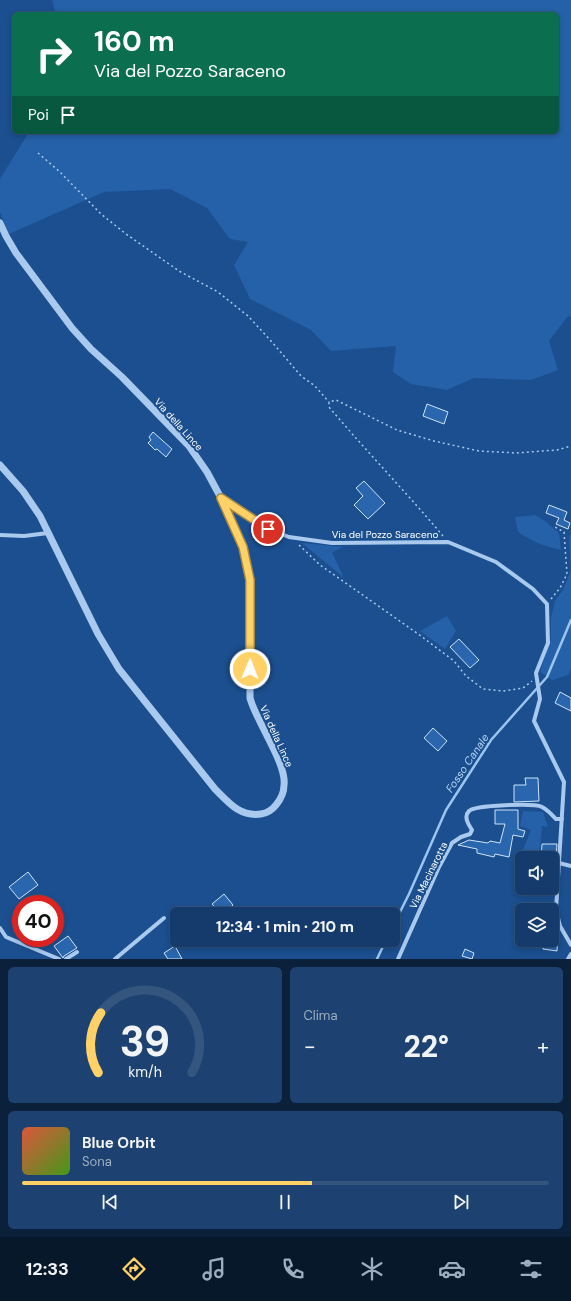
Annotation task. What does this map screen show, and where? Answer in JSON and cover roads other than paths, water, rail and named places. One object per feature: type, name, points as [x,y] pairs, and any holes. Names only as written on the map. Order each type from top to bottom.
[{"type":"street","name":"Via della Lince","points":[[0,223],[16,253],[72,328],[91,349],[122,377],[189,446],[207,472],[221,498],[243,547],[250,580],[250,698],[252,708],[279,762],[285,784],[280,801],[273,809],[267,813],[253,815],[245,814],[230,805],[215,789],[119,669],[98,634],[40,516],[23,491],[0,465]]},
{"type":"street","name":"Via del Pozzo Saraceno","points":[[221,498],[268,529],[289,537],[332,543],[448,542],[496,562],[533,589],[547,604],[548,643],[536,673],[540,699],[534,721],[564,782],[562,819]]},
{"type":"street","points":[[0,535],[24,536],[48,533]]},
{"type":"street","name":"Via Macinarotta","points":[[398,959],[439,867],[452,843],[461,837],[470,834],[472,830],[467,822],[466,816],[468,811],[474,808],[490,806],[541,806],[556,819],[562,819]]},
{"type":"street","points":[[562,819],[559,863],[571,866]]},
{"type":"street","points":[[557,895],[556,910],[560,926],[571,945]]},
{"type":"street","points":[[115,959],[164,918]]},
{"type":"street","points":[[0,928],[6,937],[59,959]]},
{"type":"street","points":[[66,959],[76,952]]},
{"type":"street","points":[[568,959],[571,954]]},
{"type":"waterway","name":"Fosso Canale","points":[[400,912],[446,810],[491,740],[547,677],[571,620]]},
{"type":"waterway","name":"Fosso Canale","points":[[377,959],[383,947]]}]
